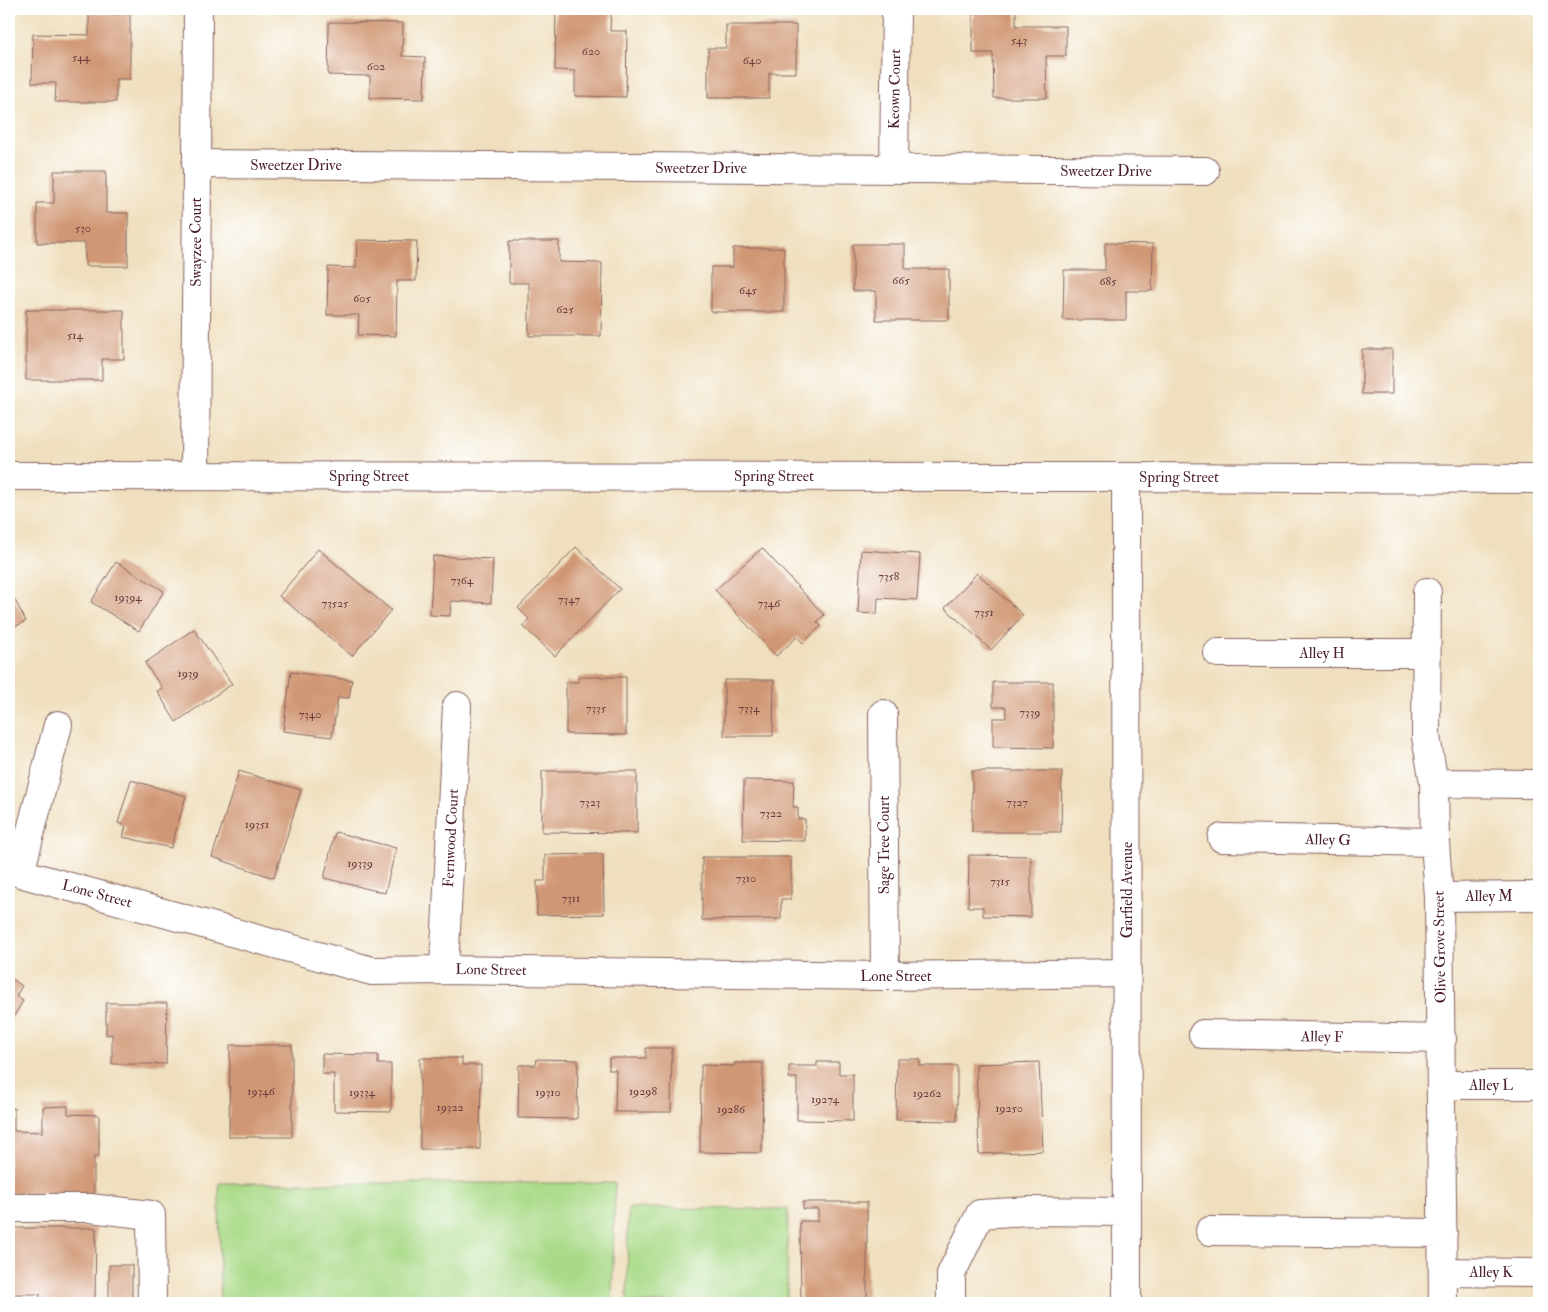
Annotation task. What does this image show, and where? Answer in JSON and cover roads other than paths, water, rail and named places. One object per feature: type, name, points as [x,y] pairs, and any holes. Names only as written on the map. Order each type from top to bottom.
[{"type":"street","name":"Swayzee Court","points":[[195,476],[198,9]]},
{"type":"street","name":"Keown Court","points":[[894,169],[896,9]]},
{"type":"street","name":"Sweetzer Drive","points":[[196,164],[1205,171]]},
{"type":"street","name":"Spring Street","points":[[9,476],[1539,479]]},
{"type":"street","name":"Garfield Avenue","points":[[1126,477],[1127,1303]]},
{"type":"street","name":"Olive Grove Street","points":[[1427,592],[1426,737],[1434,783],[1435,842],[1440,897],[1443,1303]]},
{"type":"street","name":"Alley H","points":[[1218,653],[1426,653]]},
{"type":"street","name":"Fernwood Court","points":[[444,970],[457,706]]},
{"type":"street","name":"Sage Tree Court","points":[[882,714],[885,976]]},
{"type":"street","name":"Lone Street","points":[[58,725],[20,873],[372,971],[444,970],[885,976],[1127,973]]},
{"type":"street","points":[[1434,783],[1539,784]]},
{"type":"street","name":"Alley G","points":[[1222,838],[1435,842]]},
{"type":"street","name":"Alley M","points":[[1440,897],[1539,896]]},
{"type":"street","name":"Alley F","points":[[1202,1034],[1442,1039]]},
{"type":"street","name":"Alley L","points":[[1442,1085],[1539,1085]]},
{"type":"street","points":[[9,1208],[90,1208],[151,1215],[152,1303]]},
{"type":"street","points":[[952,1303],[951,1274],[980,1214],[1126,1212]]},
{"type":"street","points":[[1210,1231],[1442,1233]]},
{"type":"street","name":"Alley K","points":[[1442,1272],[1539,1273]]}]
